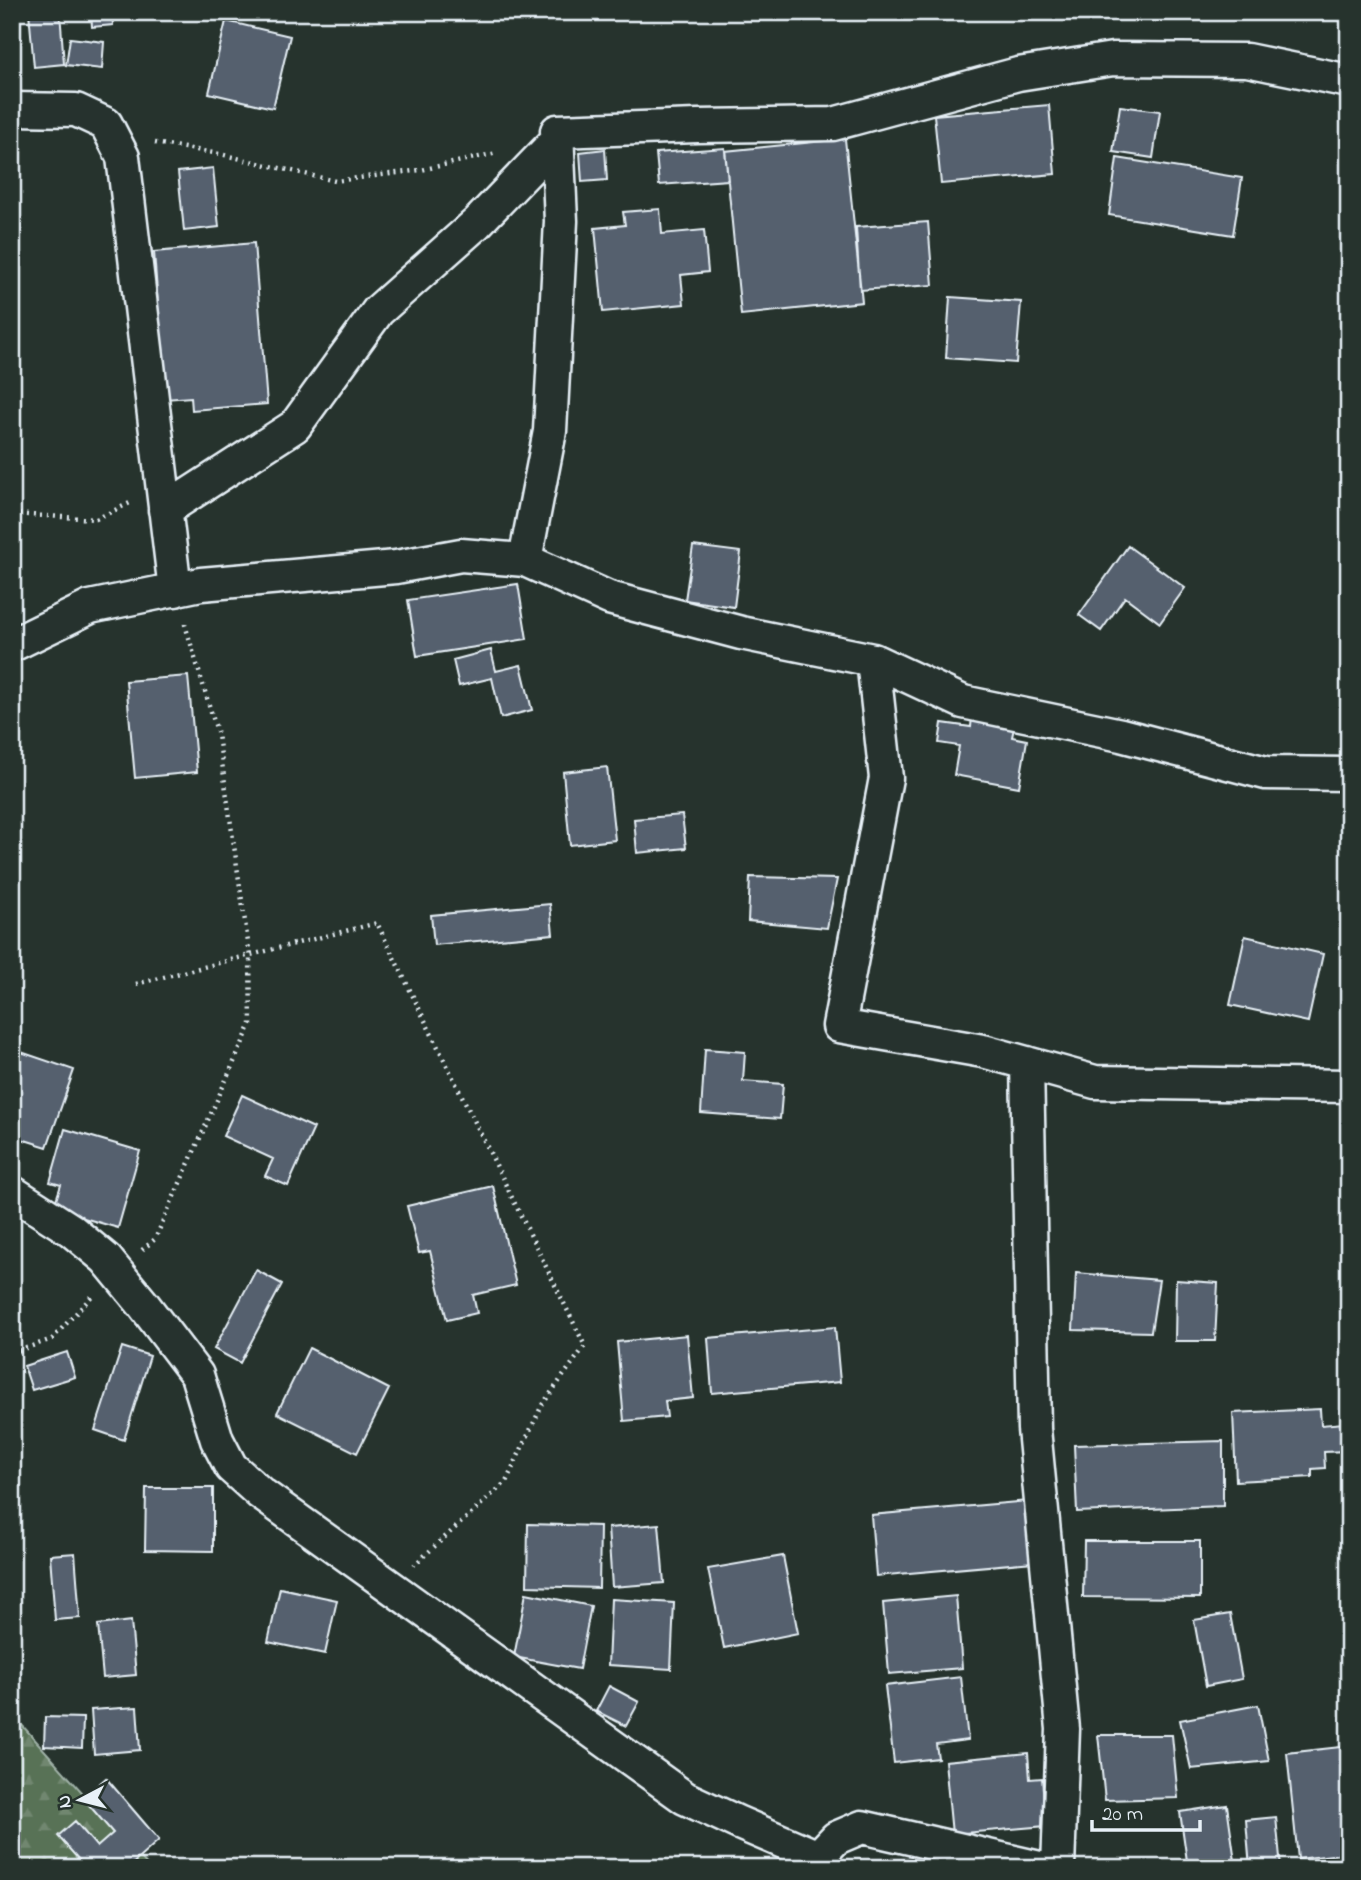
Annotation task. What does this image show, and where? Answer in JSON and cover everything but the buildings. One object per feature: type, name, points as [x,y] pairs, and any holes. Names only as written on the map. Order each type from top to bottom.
[{"type":"street","points":[[164,499],[295,426],[378,311],[477,223],[564,135],[833,124],[1018,74],[1113,59],[1247,60],[1349,81]]},
{"type":"street","points":[[12,109],[76,110],[106,124],[123,157],[175,590]]},
{"type":"street","points":[[525,560],[550,431],[564,135]]},
{"type":"street","points":[[12,645],[90,607],[201,584],[396,567],[461,555],[525,560],[609,598],[741,633],[873,660],[963,702],[1121,735],[1266,773],[1349,774]]},
{"type":"street","points":[[873,660],[886,778],[839,1026],[983,1051],[1095,1082],[1349,1086]]},
{"type":"street","points":[[1027,1063],[1034,1429],[1063,1729],[1058,1868]]},
{"type":"street","points":[[12,1192],[71,1230],[106,1259],[197,1375],[217,1440],[231,1466],[260,1493],[685,1798],[819,1862],[836,1838],[862,1827],[1040,1868]]},
{"type":"path","points":[[112,136],[220,154],[335,180],[421,170],[564,135]]},
{"type":"path","points":[[12,514],[96,519],[164,499]]},
{"type":"path","points":[[12,1353],[52,1339],[101,1287],[155,1239],[251,1024],[250,956],[218,734],[175,590]]},
{"type":"path","points":[[136,984],[377,923],[585,1346],[542,1405],[506,1482],[390,1587]]},
{"type":"green space","points":[[12,1714],[150,1868],[12,1868]]}]
